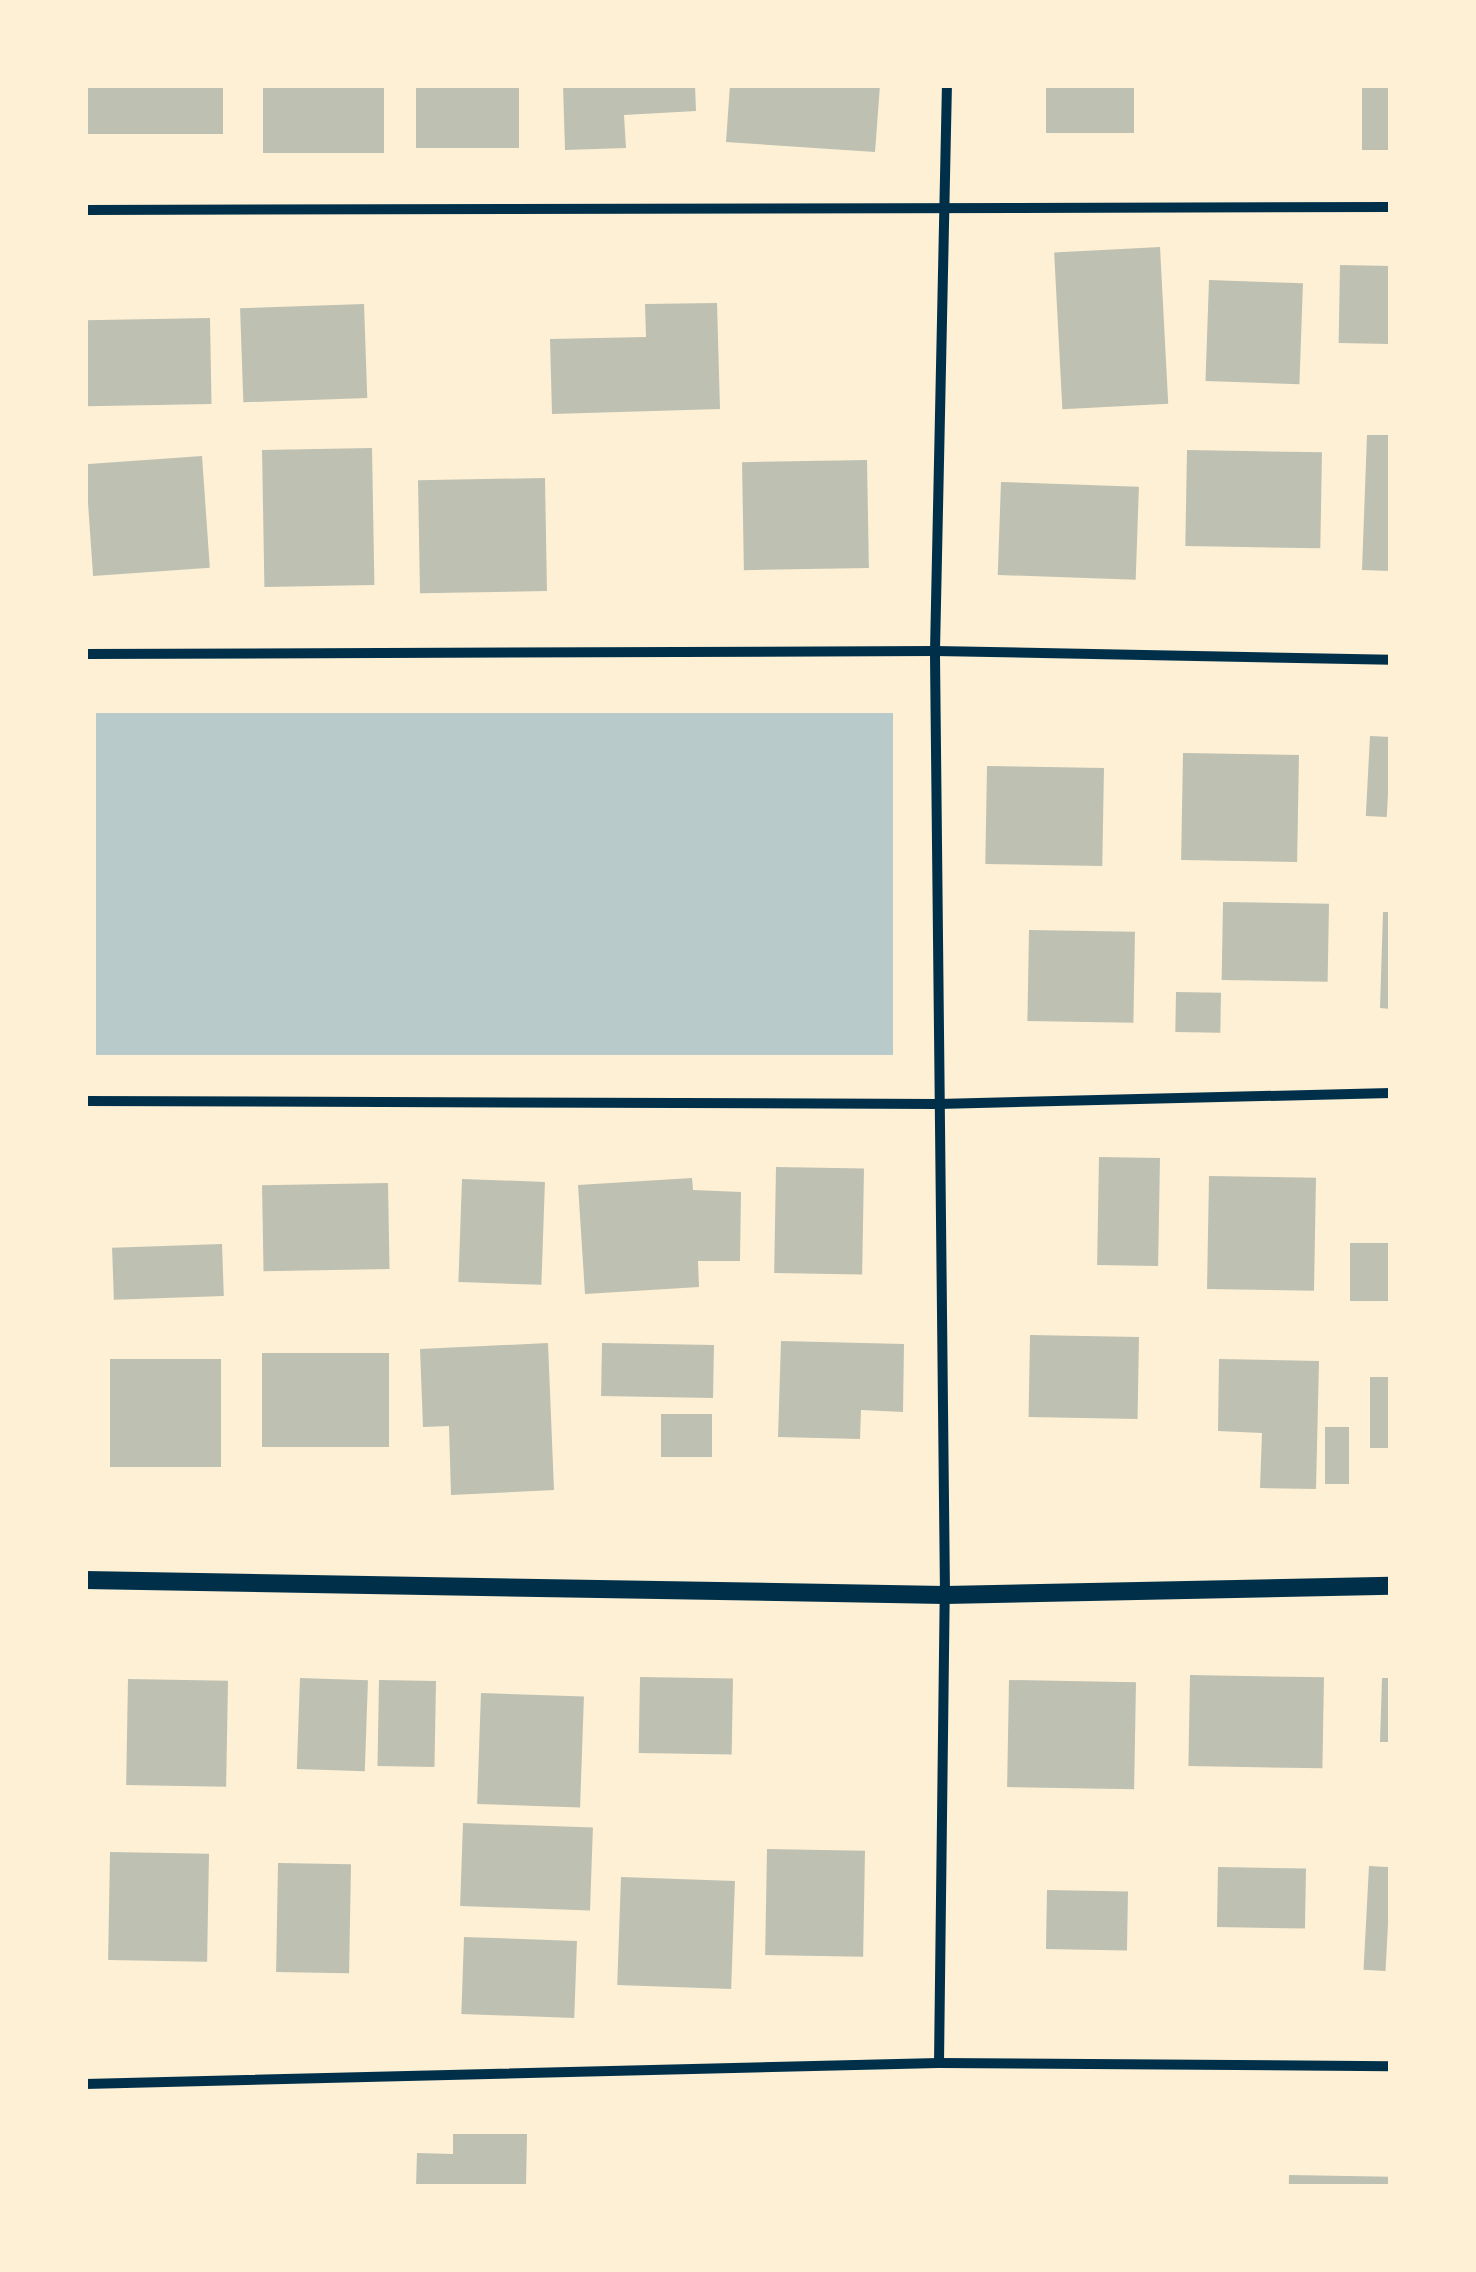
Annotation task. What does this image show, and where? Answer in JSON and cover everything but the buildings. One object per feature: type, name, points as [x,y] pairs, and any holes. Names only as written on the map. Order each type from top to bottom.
[{"type":"street","points":[[939,2063],[945,1595],[934,652],[947,85]]},
{"type":"street","points":[[85,210],[1391,208]]},
{"type":"street","points":[[85,654],[934,652],[1391,660]]},
{"type":"street","points":[[85,1100],[938,1104],[1391,1093]]},
{"type":"street","points":[[85,1580],[945,1595],[1391,1586]]},
{"type":"street","points":[[85,2084],[939,2063],[1391,2066]]},
{"type":"shaded area","points":[[96,713],[893,713],[893,1055],[96,1055]]}]
